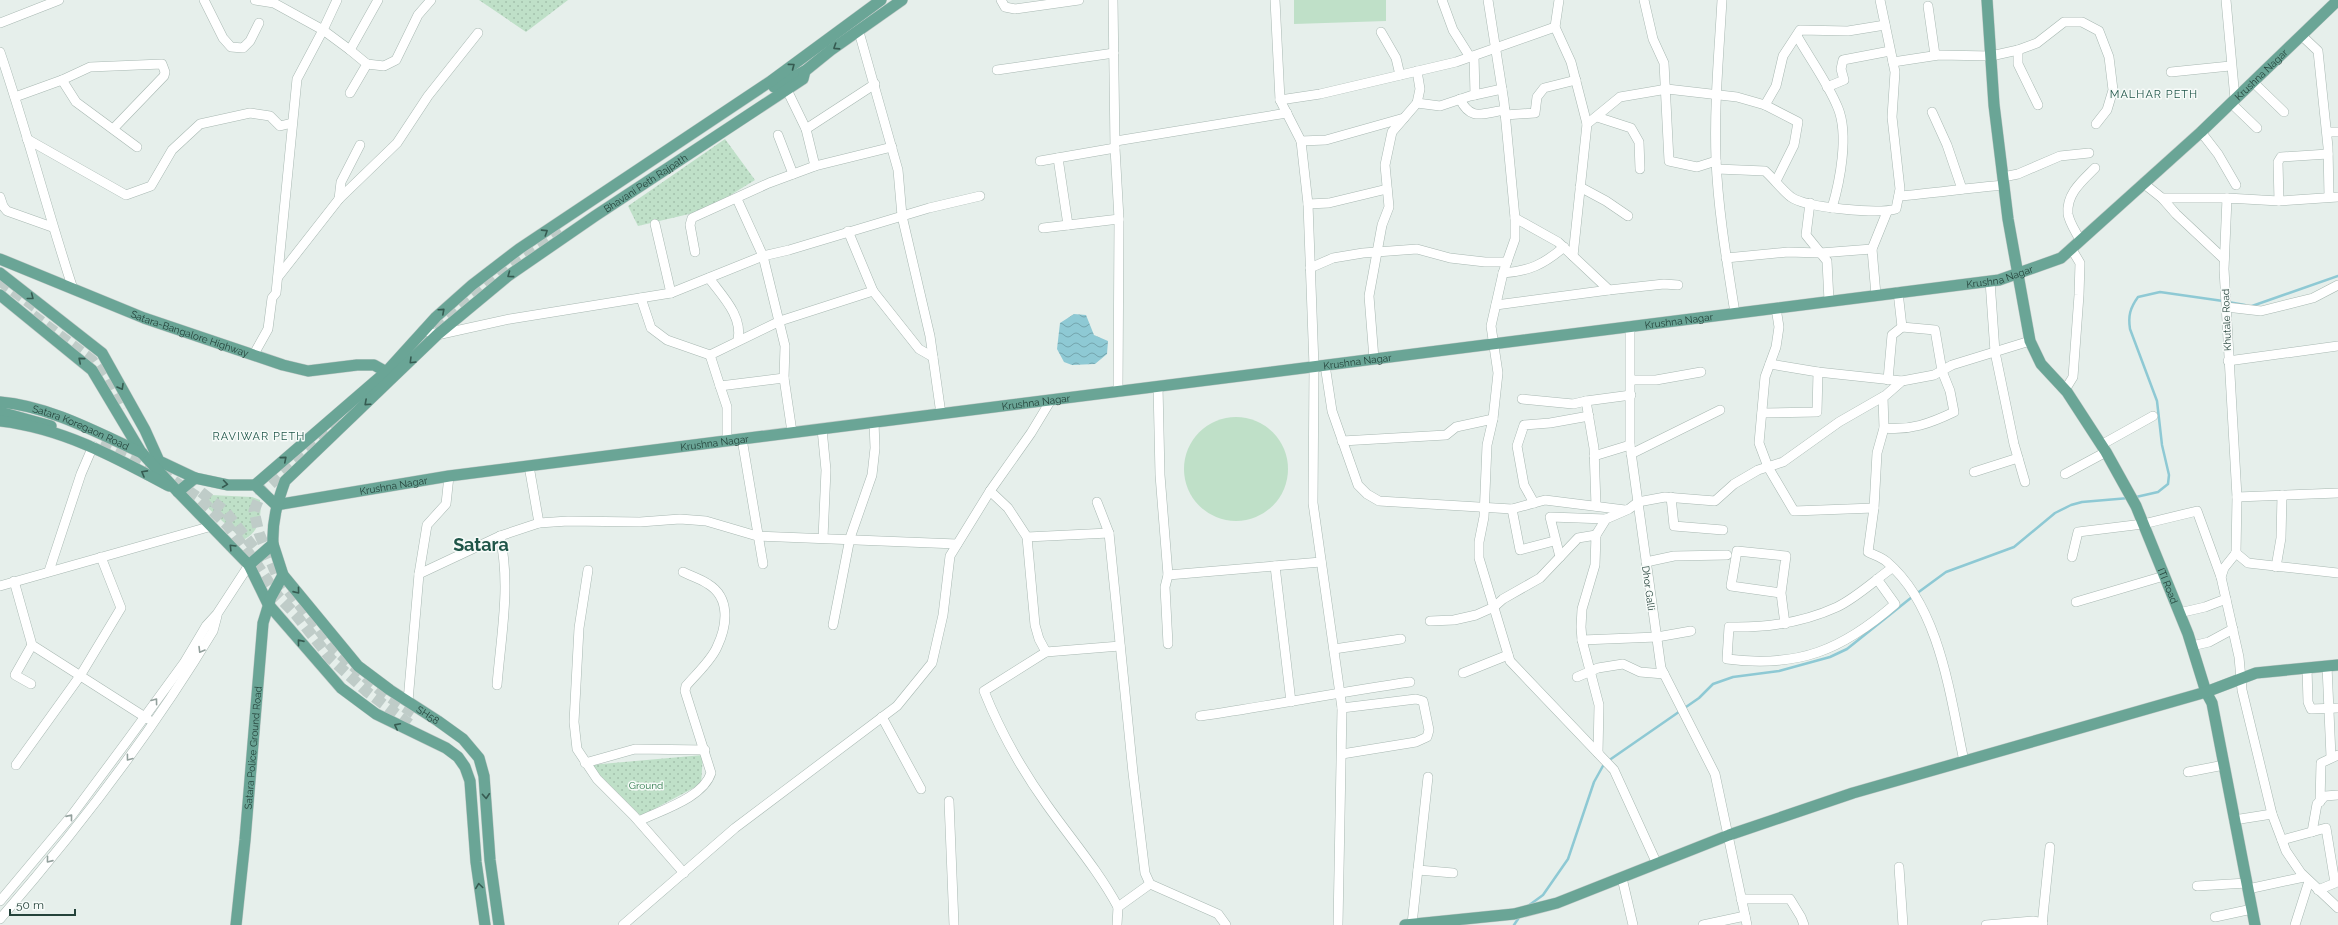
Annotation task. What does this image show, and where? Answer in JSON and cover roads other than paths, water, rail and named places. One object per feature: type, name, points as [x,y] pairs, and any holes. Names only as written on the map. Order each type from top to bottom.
[{"type":"main road","points":[[255,485],[276,505],[285,481],[391,374],[423,330],[472,285],[519,249],[771,81],[881,0]]},
{"type":"main road","name":"Bhavani Peth Rajpath","points":[[391,374],[508,276],[595,216],[803,79],[805,71],[831,50],[859,32],[902,0]]},
{"type":"main road","name":"ITI Road","points":[[1987,0],[2003,181],[2017,273],[2030,341],[2041,364],[2065,390],[2103,449],[2136,506],[2192,646],[2206,692],[2212,703],[2255,925]]},
{"type":"main road","name":"Krushna Nagar","points":[[276,505],[449,476],[1990,281],[2061,258],[2070,248],[2201,132],[2338,0]]},
{"type":"main road","points":[[561,231],[783,81],[805,71]]},
{"type":"main road","name":"Satara-Bangalore Highway","points":[[0,259],[144,318],[308,371],[357,365],[374,365],[391,374]]},
{"type":"main road","points":[[0,273],[102,353],[145,430],[159,461],[195,478],[228,485],[255,485],[391,374]]},
{"type":"main road","points":[[0,295],[92,370],[141,452],[178,492]]},
{"type":"main road","name":"Satara Koregaon Road","points":[[0,402],[28,407],[56,416],[159,461]]},
{"type":"main road","points":[[0,412],[32,419],[97,445],[178,492]]},
{"type":"main road","points":[[0,421],[38,429],[97,445]]},
{"type":"main road","points":[[178,492],[195,478]]},
{"type":"main road","name":"SH58","points":[[178,492],[249,565],[268,604],[304,648],[341,688],[356,701],[401,728],[430,739],[458,757],[466,767],[470,780],[476,862],[485,925]]},
{"type":"main road","name":"SH58","points":[[276,505],[272,528],[273,544],[283,575],[358,666],[463,739],[479,758],[484,776],[487,820],[499,925]]},
{"type":"main road","points":[[249,565],[273,544]]},
{"type":"main road","name":"Satara Police Ground Road","points":[[236,925],[245,840],[263,630],[268,604],[283,575]]},
{"type":"main road","points":[[1409,925],[1514,914],[1557,903],[1729,835],[1853,793],[2206,692],[2241,677],[2256,673],[2332,665]]},
{"type":"main road","points":[[430,739],[415,720],[463,739]]},
{"type":"main road","points":[[473,821],[487,820]]},
{"type":"street","points":[[204,0],[231,48],[243,48],[260,23]]},
{"type":"street","points":[[254,0],[275,1],[323,30],[367,64],[384,66],[396,60],[418,15],[431,0]]},
{"type":"street","points":[[254,354],[268,330],[272,298],[276,293],[297,78],[323,30],[337,0]]},
{"type":"street","points":[[350,50],[378,0]]},
{"type":"street","points":[[1001,0],[1005,6],[1015,9],[1079,0]]},
{"type":"street","points":[[1113,0],[1115,145],[1119,218],[1118,392]]},
{"type":"street","points":[[1275,0],[1280,100],[1302,141],[1308,204],[1310,268],[1320,366],[1313,503],[1342,708],[1338,925]]},
{"type":"street","points":[[1442,0],[1453,30],[1472,56],[1475,95]]},
{"type":"street","points":[[1488,0],[1494,48],[1505,112],[1515,218],[1515,239],[1503,273],[1491,326],[1498,373],[1493,419],[1487,445],[1484,509],[1479,542],[1479,558],[1510,661],[1614,770],[1657,864]]},
{"type":"street","points":[[1559,0],[1555,27],[1571,62],[1587,124],[1573,256]]},
{"type":"street","points":[[1644,0],[1653,39],[1664,63],[1667,89],[1669,161],[1697,167],[1717,165],[1765,171],[1792,198],[1832,208],[1887,212],[1896,209],[1900,189],[1892,117],[1895,72],[1880,0]]},
{"type":"street","points":[[1722,0],[1716,94],[1717,165],[1726,258],[1735,313]]},
{"type":"street","points":[[2226,0],[2233,101],[2257,128]]},
{"type":"street","points":[[0,22],[53,1]]},
{"type":"street","points":[[1928,6],[1935,55]]},
{"type":"street","points":[[1893,62],[1935,55],[1991,56],[2018,50],[2037,43],[2064,22],[2082,22],[2099,31],[2109,57],[2113,90],[2107,110],[2096,124]]},
{"type":"street","points":[[1765,105],[1776,86],[1784,56],[1800,30],[1848,31],[1885,25]]},
{"type":"street","points":[[1280,100],[1320,94],[1417,71],[1472,56],[1555,27]]},
{"type":"street","points":[[859,32],[875,84],[898,170],[902,216],[930,336],[941,414]]},
{"type":"street","points":[[1381,32],[1396,58],[1400,75]]},
{"type":"street","points":[[278,277],[340,199],[397,143],[428,96],[478,34]]},
{"type":"street","points":[[2162,198],[2227,198],[2279,201],[2334,197],[2328,154],[2318,51],[2301,35]]},
{"type":"street","points":[[1796,36],[1838,108],[1843,134],[1837,192],[1832,208]]},
{"type":"street","points":[[2018,50],[2018,64],[2038,106]]},
{"type":"street","points":[[1826,88],[1844,80],[1840,69],[1843,60],[1890,51]]},
{"type":"street","points":[[0,52],[15,97],[52,227],[72,289]]},
{"type":"street","points":[[997,70],[1114,53]]},
{"type":"street","points":[[15,97],[62,80],[90,66],[162,64],[166,72],[164,76],[114,128]]},
{"type":"street","points":[[350,93],[367,64]]},
{"type":"street","points":[[2171,72],[2230,66]]},
{"type":"street","points":[[1374,359],[1368,296],[1376,264],[1376,252],[1382,225],[1389,207],[1385,165],[1392,132],[1417,103],[1420,90],[1417,71]]},
{"type":"street","points":[[62,80],[76,102],[114,128],[137,147]]},
{"type":"street","points":[[1460,99],[1465,110],[1472,114],[1505,112],[1535,113],[1537,97],[1544,88],[1576,80]]},
{"type":"street","points":[[2253,82],[2284,112]]},
{"type":"street","points":[[806,129],[875,84]]},
{"type":"street","points":[[1417,103],[1440,106],[1460,99],[1502,89]]},
{"type":"street","points":[[1587,124],[1620,97],[1667,89],[1716,94],[1765,105],[1798,122],[1794,145],[1776,181]]},
{"type":"street","points":[[787,90],[806,129],[815,166]]},
{"type":"street","points":[[1932,112],[1948,145],[1962,189]]},
{"type":"street","points":[[27,138],[126,195],[151,186],[172,150],[200,124],[250,113],[270,116],[280,126],[292,123]]},
{"type":"street","points":[[1040,161],[1115,145],[1287,113]]},
{"type":"street","points":[[1597,116],[1631,128],[1639,142],[1640,169]]},
{"type":"street","points":[[1302,141],[1326,140],[1404,118]]},
{"type":"street","points":[[2201,132],[2218,154],[2236,185]]},
{"type":"street","points":[[2327,132],[2338,132]]},
{"type":"street","points":[[778,135],[793,174]]},
{"type":"street","points":[[340,199],[341,182],[360,145]]},
{"type":"street","points":[[695,252],[690,225],[692,218],[815,166],[892,147]]},
{"type":"street","points":[[1898,196],[1950,192],[2003,181],[2060,156],[2089,153]]},
{"type":"street","points":[[2279,201],[2278,162],[2281,157],[2290,155],[2328,154]]},
{"type":"street","points":[[1058,158],[1068,225]]},
{"type":"street","points":[[2080,240],[2068,215],[2069,200],[2077,185],[2095,168]]},
{"type":"street","points":[[2143,183],[2162,198],[2176,214],[2224,259]]},
{"type":"street","points":[[1580,187],[1606,201],[1628,216]]},
{"type":"street","points":[[1308,204],[1329,203],[1387,189]]},
{"type":"street","points":[[423,330],[437,335],[510,319],[671,294],[763,256],[789,250],[902,216],[980,196]]},
{"type":"street","points":[[0,197],[2,206],[7,210],[52,227]]},
{"type":"street","name":"Khutale Road","points":[[2227,198],[2224,259],[2225,302],[2237,497],[2236,553]]},
{"type":"street","points":[[737,199],[763,256],[780,321],[785,346],[784,378],[792,432]]},
{"type":"street","points":[[1810,203],[1806,235],[1827,261],[1829,301]]},
{"type":"street","points":[[1876,295],[1872,249],[1887,212]]},
{"type":"street","points":[[1043,228],[1119,218]]},
{"type":"street","points":[[1515,218],[1558,242],[1608,290]]},
{"type":"street","points":[[655,224],[671,294]]},
{"type":"street","points":[[848,231],[873,291],[919,349],[933,357]]},
{"type":"street","points":[[1503,273],[1525,271],[1549,260],[1564,247]]},
{"type":"street","points":[[2065,390],[2073,377],[2079,295],[2080,263],[2070,248]]},
{"type":"street","points":[[1310,268],[1334,258],[1376,252],[1417,249],[1450,258],[1485,262],[1507,262]]},
{"type":"street","points":[[1726,258],[1788,252],[1820,253],[1872,249]]},
{"type":"street","points":[[709,278],[736,317],[740,331],[738,340]]},
{"type":"street","points":[[1990,281],[1995,352],[2018,458],[2025,482]]},
{"type":"street","points":[[1496,305],[1608,290],[1664,284],[1678,285]]},
{"type":"street","points":[[2225,302],[2261,311],[2313,298],[2338,285]]},
{"type":"street","points":[[641,298],[651,328],[667,340],[710,354],[780,321],[873,291]]},
{"type":"street","points":[[1898,292],[1902,327]]},
{"type":"street","points":[[1776,308],[1779,327],[1776,347],[1765,377],[1759,443],[1768,467],[1794,512],[1874,508]]},
{"type":"street","name":"Dhor Galli","points":[[1630,326],[1631,449],[1661,668],[1715,774],[1746,920]]},
{"type":"street","points":[[1884,428],[1896,429],[1925,425],[1954,412],[1950,391],[1942,371],[1935,330],[1902,327],[1892,335],[1888,380]]},
{"type":"street","points":[[1770,364],[1818,372],[1902,381],[1934,375],[1952,365],[2030,341]]},
{"type":"street","points":[[2228,361],[2338,346]]},
{"type":"street","points":[[710,354],[727,406],[727,440]]},
{"type":"street","points":[[1320,366],[1332,411],[1358,485],[1367,494],[1379,501],[1484,509],[1512,509],[1545,500],[1626,510]]},
{"type":"street","points":[[1631,380],[1656,380],[1701,372]]},
{"type":"street","points":[[1762,413],[1817,412],[1818,372]]},
{"type":"street","points":[[720,386],[784,378]]},
{"type":"street","points":[[1560,557],[1554,541],[1550,517],[1606,519],[1626,510],[1638,502],[1671,497],[1716,501],[1734,484],[1768,467],[1783,462],[1839,422],[1883,397],[1902,381]]},
{"type":"street","points":[[1158,386],[1160,475],[1168,575],[1165,587],[1168,644]]},
{"type":"street","points":[[1522,399],[1573,404],[1631,395]]},
{"type":"street","points":[[1883,397],[1884,428],[1877,453],[1874,508],[1868,552],[1886,561],[1914,592],[1920,602],[1944,668],[1964,761]]},
{"type":"street","points":[[623,925],[735,828],[897,706],[932,662],[943,616],[950,556],[990,491],[1031,433],[1050,400]]},
{"type":"street","points":[[1586,401],[1594,456],[1596,506]]},
{"type":"street","points":[[1594,456],[1631,449],[1720,410]]},
{"type":"street","points":[[1534,503],[1524,485],[1518,446],[1524,425],[1550,423],[1589,416]]},
{"type":"street","points":[[2065,474],[2153,416]]},
{"type":"street","points":[[1342,441],[1446,435],[1456,427],[1493,419]]},
{"type":"street","points":[[833,625],[850,538],[872,475],[875,448],[874,422]]},
{"type":"street","points":[[822,428],[826,470],[823,538]]},
{"type":"street","points":[[742,439],[757,536],[763,564]]},
{"type":"street","points":[[49,571],[80,474],[97,445]]},
{"type":"street","points":[[1974,472],[2018,458]]},
{"type":"street","points":[[529,466],[539,523]]},
{"type":"street","points":[[408,701],[419,574],[427,525],[446,504],[449,476]]},
{"type":"street","points":[[990,491],[1008,508],[1027,537],[1035,625],[1039,639],[1046,652]]},
{"type":"street","points":[[2237,497],[2338,493]]},
{"type":"street","points":[[2276,566],[2281,538],[2282,495]]},
{"type":"street","points":[[1671,497],[1674,526],[1723,530]]},
{"type":"street","points":[[1097,502],[1109,534],[1145,873],[1150,884],[1218,914],[1226,925]]},
{"type":"street","points":[[1512,509],[1520,550],[1554,541]]},
{"type":"street","points":[[2072,557],[2078,532],[2143,524],[2197,511],[2221,577],[2233,629],[2241,677],[2272,814],[2286,851],[2306,879],[2338,908]]},
{"type":"street","points":[[419,574],[500,536],[539,523],[640,522],[680,519],[706,521],[757,536],[850,538],[957,544]]},
{"type":"street","points":[[1598,753],[1599,705],[1582,640],[1582,609],[1595,565],[1596,535],[1606,519]]},
{"type":"street","points":[[0,586],[212,526]]},
{"type":"street","points":[[1027,537],[1109,534]]},
{"type":"street","points":[[1430,621],[1476,615],[1494,607],[1508,596],[1540,578],[1578,538],[1596,535]]},
{"type":"street","points":[[497,685],[506,590],[505,557],[500,536]]},
{"type":"street","points":[[1781,593],[1731,586],[1737,551],[1786,556],[1781,593],[1785,624]]},
{"type":"street","points":[[2221,577],[2224,568],[2236,553],[2248,563],[2338,573]]},
{"type":"street","points":[[1646,562],[1674,556],[1727,555]]},
{"type":"street","points":[[16,765],[80,676],[121,608],[101,557]]},
{"type":"street","points":[[1168,575],[1321,562]]},
{"type":"street","points":[[0,901],[72,815],[184,663],[206,626],[217,614],[249,565]]},
{"type":"street","points":[[1276,566],[1291,702]]},
{"type":"street","points":[[1877,579],[1895,604],[1847,641],[1790,660],[1750,662],[1727,659],[1729,627],[1752,628],[1785,624],[1838,606],[1892,568]]},
{"type":"street","points":[[588,570],[579,628],[574,722],[577,749],[585,763],[639,821],[684,873]]},
{"type":"street","points":[[639,821],[698,793],[708,782],[711,773],[705,750],[685,691],[686,686],[716,648],[724,626],[726,608],[720,596],[709,584],[683,572]]},
{"type":"street","points":[[2076,602],[2164,576]]},
{"type":"street","points":[[14,581],[32,645],[144,716],[154,724]]},
{"type":"street","points":[[2179,613],[2205,607],[2226,599]]},
{"type":"street","points":[[0,919],[81,822],[154,724],[213,631],[217,614]]},
{"type":"street","points":[[2192,646],[2209,642],[2233,629]]},
{"type":"street","points":[[1582,640],[1657,637],[1691,631]]},
{"type":"street","points":[[1334,649],[1401,639]]},
{"type":"street","points":[[31,684],[15,675],[32,645]]},
{"type":"street","points":[[1117,925],[1118,907],[1105,883],[1046,803],[997,723],[984,691],[1046,652],[1120,646]]},
{"type":"street","points":[[1463,672],[1508,655]]},
{"type":"street","points":[[1577,677],[1598,668],[1623,664],[1640,672],[1664,674]]},
{"type":"street","points":[[2312,832],[2313,821],[2320,802],[2321,763],[2334,756],[2332,665]]},
{"type":"street","points":[[2307,668],[2308,706],[2314,710],[2333,709]]},
{"type":"street","points":[[1200,716],[1291,702],[1340,692],[1410,682]]},
{"type":"street","points":[[1342,708],[1416,699],[1423,701],[1429,730],[1427,737],[1416,742],[1342,754]]},
{"type":"street","points":[[882,717],[921,789]]},
{"type":"street","points":[[585,763],[635,749],[705,750]]},
{"type":"street","points":[[2188,772],[2224,765]]},
{"type":"street","points":[[1409,925],[1418,870],[1428,778]]},
{"type":"street","points":[[2320,802],[2325,796],[2338,795]]},
{"type":"street","points":[[949,801],[954,925]]},
{"type":"street","points":[[2234,820],[2272,814]]},
{"type":"street","points":[[2282,840],[2326,828],[2335,883],[2318,890]]},
{"type":"street","points":[[1986,925],[2033,921],[2042,924],[2050,847]]},
{"type":"street","points":[[1899,867],[1903,925]]},
{"type":"street","points":[[1418,870],[1453,873]]},
{"type":"street","points":[[1622,878],[1633,925]]},
{"type":"street","points":[[2197,886],[2247,886],[2306,879]]},
{"type":"street","points":[[2295,925],[2306,879]]},
{"type":"street","points":[[1118,907],[1150,884]]},
{"type":"street","points":[[1742,899],[1790,899],[1804,925]]},
{"type":"street","points":[[2215,917],[2252,909]]},
{"type":"street","points":[[1704,925],[1746,920]]},
{"type":"water","points":[[1074,314],[1086,315],[1094,335],[1108,341],[1107,354],[1095,364],[1072,365],[1064,362],[1057,349],[1060,323]]},
{"type":"waterway","points":[[2252,306],[2338,276]]},
{"type":"waterway","points":[[2136,497],[2158,492],[2168,484],[2169,475],[2162,445],[2157,401],[2130,329],[2129,320],[2131,309],[2138,297],[2160,292],[2223,301]]},
{"type":"waterway","points":[[2228,302],[2245,305]]},
{"type":"waterway","points":[[1916,594],[1946,572],[2014,547],[2055,513],[2071,505],[2082,502],[2129,498]]},
{"type":"waterway","points":[[1608,761],[1699,698],[1713,684],[1733,677],[1779,671],[1830,657],[1847,649],[1912,597]]},
{"type":"waterway","points":[[1528,906],[1543,895],[1568,859],[1594,782],[1604,764]]},
{"type":"waterway","points":[[1514,925],[1520,916]]},
{"type":"tunnel","points":[[423,339],[509,266],[561,231]]},
{"type":"tunnel","points":[[0,281],[35,307]]},
{"type":"tunnel","points":[[33,315],[92,360],[104,377],[121,410]]},
{"type":"tunnel","points":[[340,421],[261,493],[254,511],[259,533],[277,576],[332,647],[383,693],[418,716]]},
{"type":"tunnel","points":[[101,443],[158,470],[199,498],[227,525],[254,560],[278,596],[296,615],[331,659],[366,691],[411,725]]},
{"type":"tunnel","points":[[201,492],[225,511],[266,563]]},
{"type":"district","name":"MALHAR PETH","points":[[2154,94]]},
{"type":"district","name":"RAVIWAR PETH","points":[[259,436]]},
{"type":"district","name":"Satara","points":[[481,545]]},
{"type":"park label","name":"Ground","points":[[646,785]]}]
